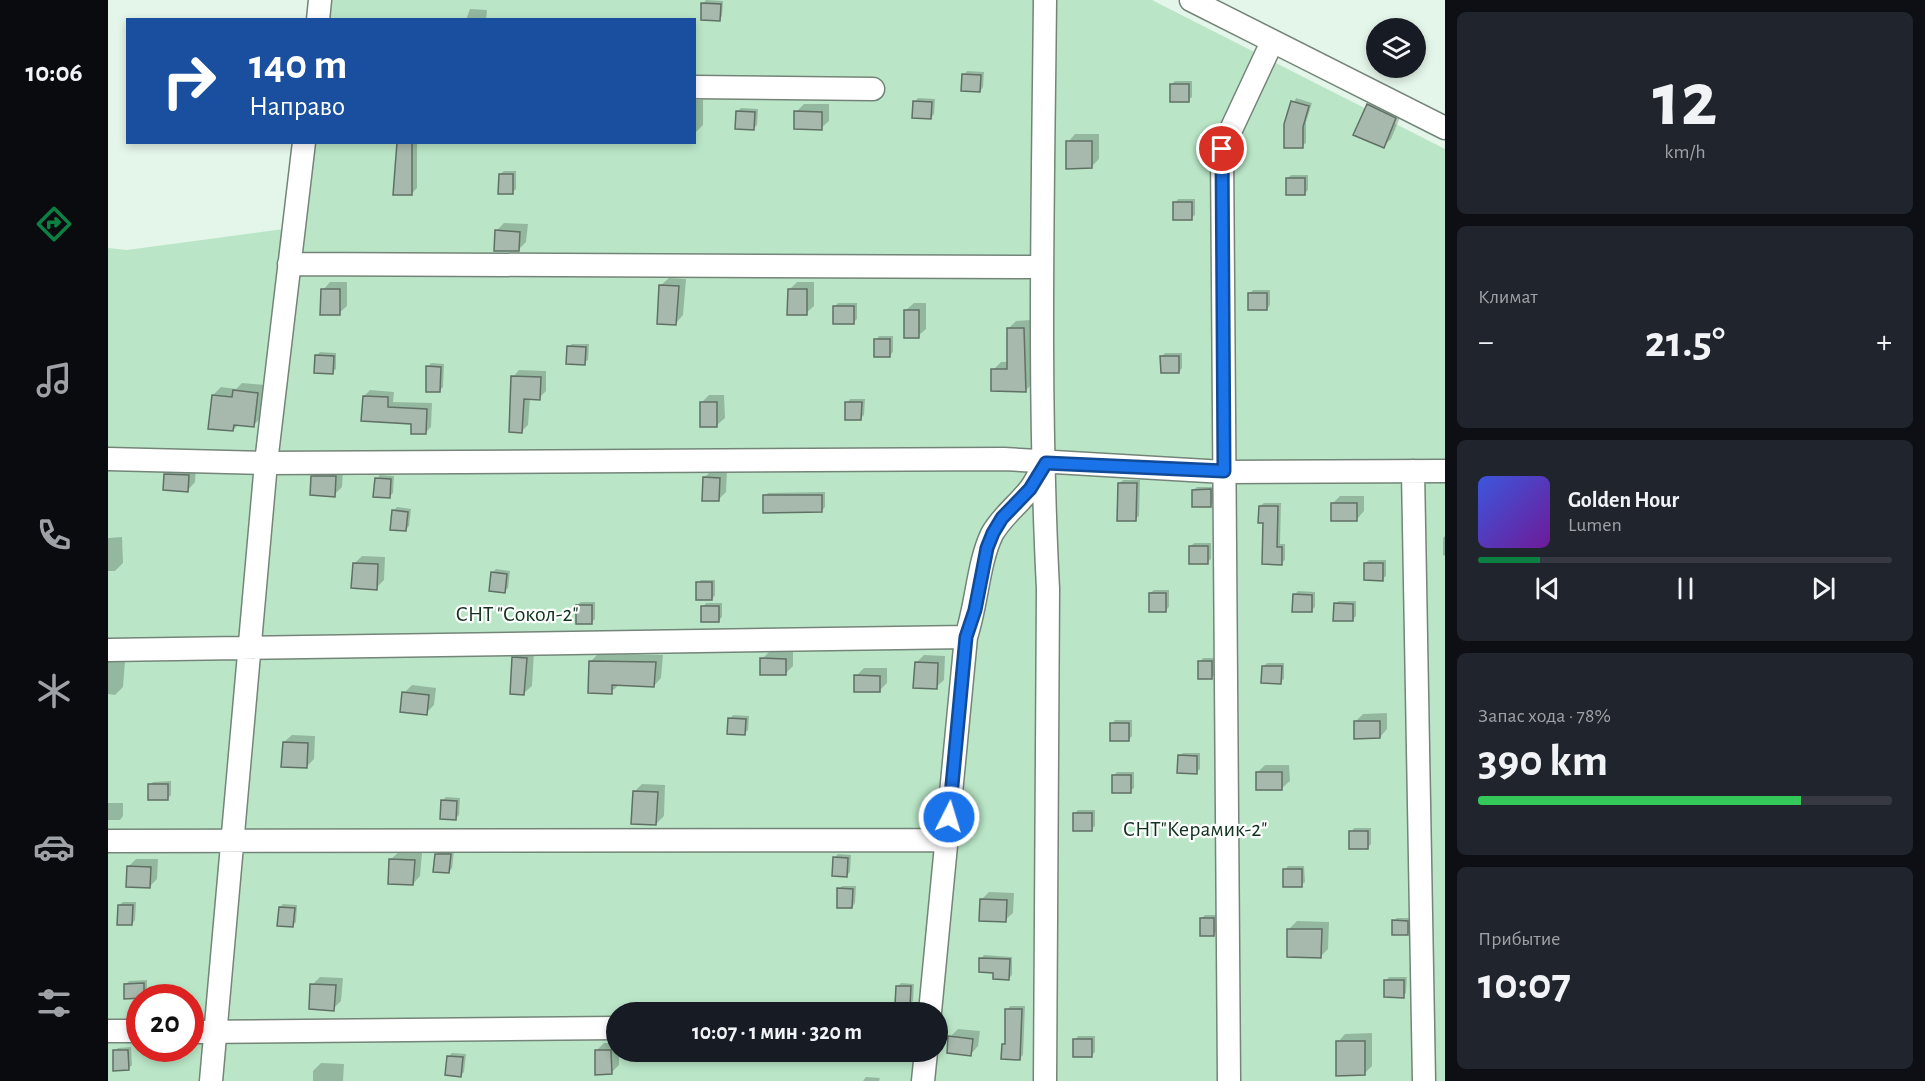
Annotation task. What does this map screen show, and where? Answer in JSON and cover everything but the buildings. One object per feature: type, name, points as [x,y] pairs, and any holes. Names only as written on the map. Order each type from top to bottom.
[{"type":"street","points":[[318,18],[320,0]]},
{"type":"street","points":[[1045,0],[1042,267],[1048,589],[1045,1081]]},
{"type":"street","points":[[1191,0],[1222,7],[1272,42],[1445,128]]},
{"type":"street","points":[[1229,1081],[1222,149],[1272,42]]},
{"type":"street","points":[[696,87],[873,89]]},
{"type":"street","points":[[211,1081],[252,649],[267,463],[304,144]]},
{"type":"street","points":[[289,264],[1042,267]]},
{"type":"street","points":[[108,459],[267,463],[1004,459],[1224,471],[1445,471]]},
{"type":"street","points":[[931,1002],[966,637],[975,610],[987,548],[993,533],[1002,518],[1030,489],[1046,463]]},
{"type":"street","points":[[1413,471],[1424,1081]]},
{"type":"street","points":[[108,650],[966,637]]},
{"type":"street","points":[[108,842],[947,840]]},
{"type":"street","points":[[204,1032],[606,1028]]},
{"type":"street","points":[[108,1031],[126,1031]]},
{"type":"street","points":[[923,1081],[925,1062]]},
{"type":"green space","points":[[308,0],[1152,0],[1445,149],[1445,1081],[108,1081],[108,248],[127,250],[284,229],[293,144],[696,144],[696,18],[306,18]]},
{"type":"route","points":[[949,817],[966,637],[975,610],[987,548],[1002,518],[1030,489],[1046,463],[1224,471],[1222,149]]},
{"type":"park label","name":"СНТ \"Сокол-2\"","points":[[517,614]]},
{"type":"park label","name":"СНТ\"Керамик-2\"","points":[[1195,829]]}]
